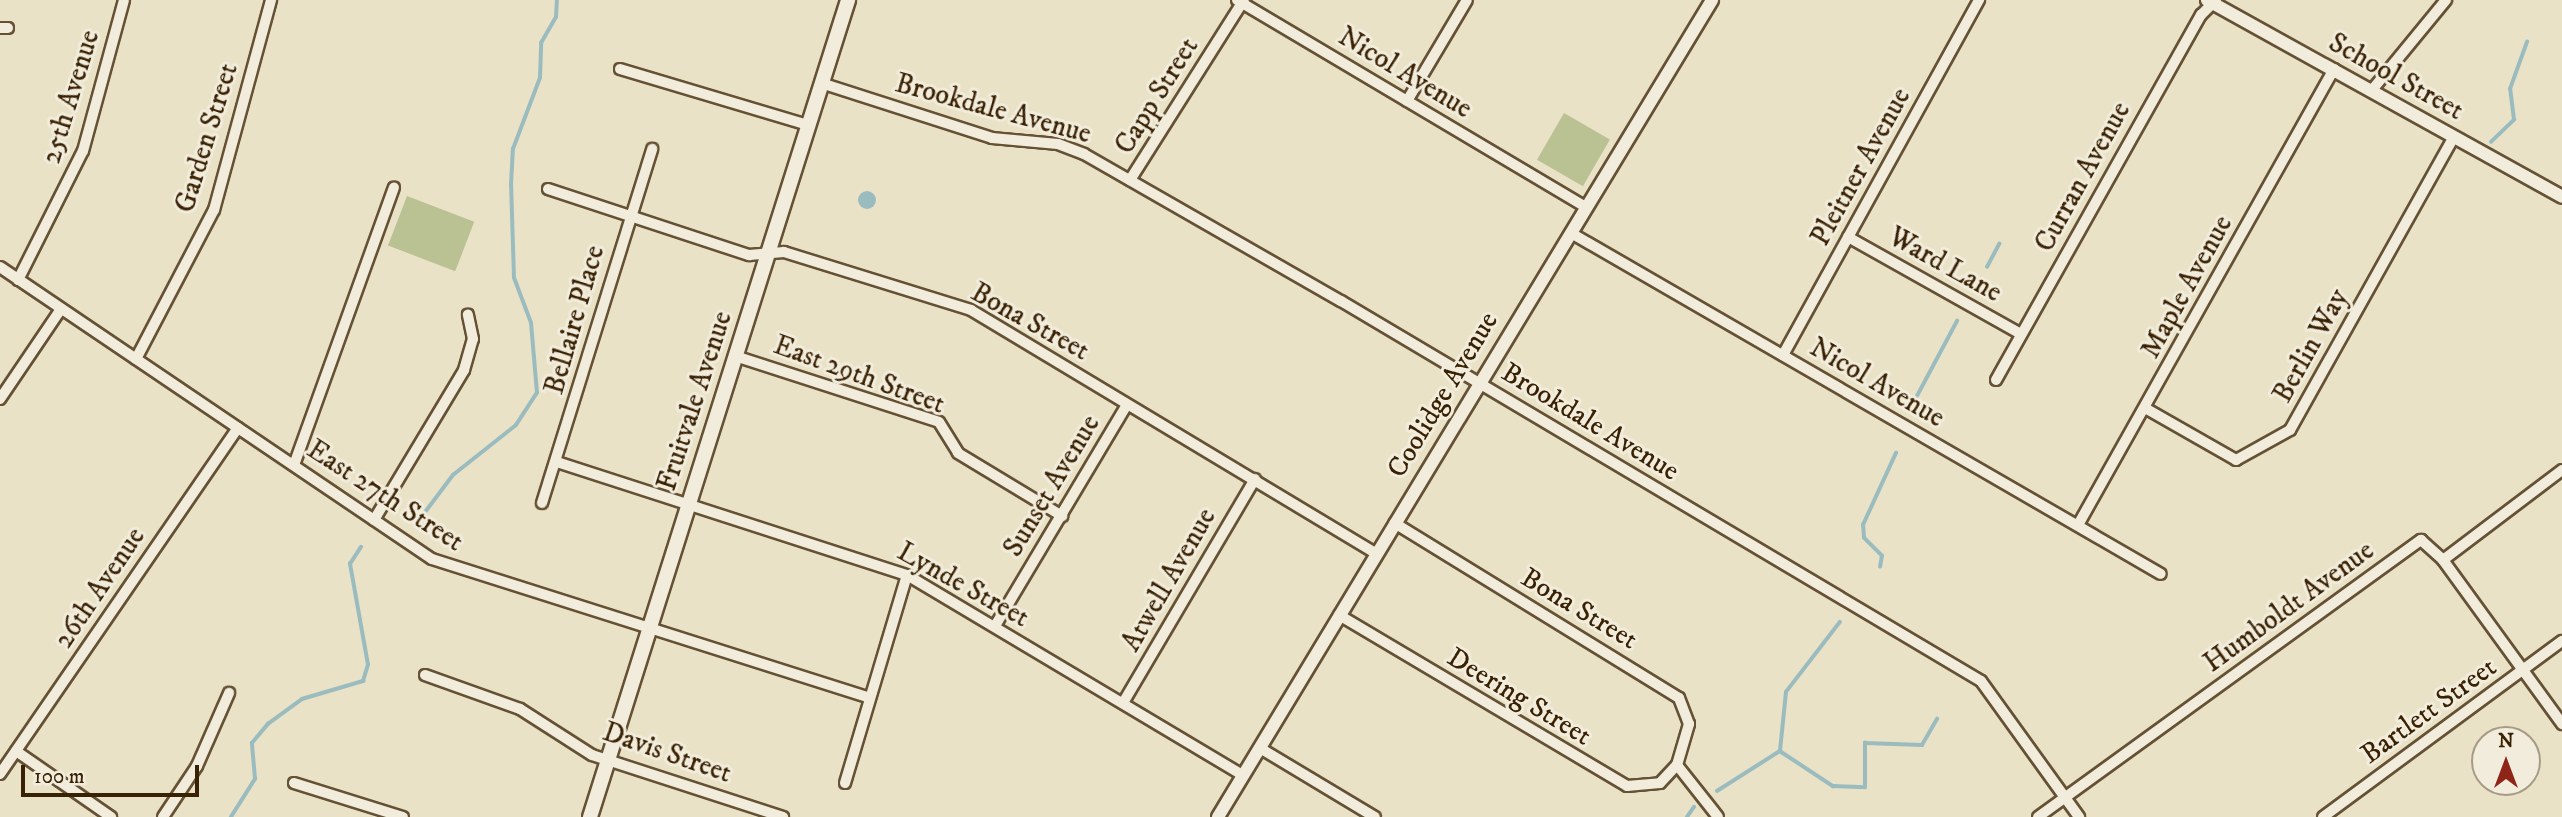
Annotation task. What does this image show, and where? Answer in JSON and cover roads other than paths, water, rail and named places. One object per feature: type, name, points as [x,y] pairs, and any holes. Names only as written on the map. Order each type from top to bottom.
[{"type":"main road","name":"Fruitvale Avenue","points":[[590,817],[848,0]]},
{"type":"street","name":"25th Avenue","points":[[18,280],[83,151],[124,0]]},
{"type":"street","name":"Garden Street","points":[[136,359],[214,210],[271,0]]},
{"type":"street","points":[[1407,101],[1467,0]]},
{"type":"street","name":"Coolidge Avenue","points":[[1219,817],[1376,552],[1712,0]]},
{"type":"street","name":"Pleitner Avenue","points":[[1783,355],[1979,0]]},
{"type":"street","points":[[2372,90],[2446,0]]},
{"type":"street","name":"Nicol Avenue","points":[[1241,1],[1586,207]]},
{"type":"street","name":"Capp Street","points":[[1130,180],[1241,1]]},
{"type":"street","name":"School Street","points":[[2212,1],[2562,197]]},
{"type":"street","name":"Curran Avenue","points":[[1996,380],[2212,1]]},
{"type":"street","points":[[620,69],[808,125]]},
{"type":"street","name":"Maple Avenue","points":[[2078,525],[2334,69]]},
{"type":"street","name":"Brookdale Avenue","points":[[821,83],[992,138],[1058,144],[1130,180],[1480,383],[1981,681],[2079,817]]},
{"type":"street","name":"Berlin Way","points":[[2145,408],[2236,460],[2290,430],[2454,137]]},
{"type":"street","name":"Bellaire Place","points":[[542,503],[557,462],[652,149]]},
{"type":"street","points":[[294,465],[394,187]]},
{"type":"street","name":"Bona Street","points":[[548,189],[749,254],[784,251],[971,310],[1376,552]]},
{"type":"street","name":"Nicol Avenue","points":[[1570,233],[2161,574]]},
{"type":"street","name":"Ward Lane","points":[[1848,237],[2021,334]]},
{"type":"street","name":"East 27th Street","points":[[0,267],[374,520],[457,570],[869,698]]},
{"type":"street","points":[[0,399],[61,309]]},
{"type":"street","points":[[374,520],[464,370],[473,340],[468,315]]},
{"type":"street","name":"East 29th Street","points":[[735,356],[939,422],[958,453],[1062,516]]},
{"type":"street","name":"Sunset Avenue","points":[[995,626],[1127,404]]},
{"type":"street","name":"26th Avenue","points":[[0,774],[238,428]]},
{"type":"street","name":"Lynde Street","points":[[557,462],[907,575],[1243,775]]},
{"type":"street","points":[[2562,470],[2442,560],[2562,724]]},
{"type":"street","name":"Atwell Avenue","points":[[1123,703],[1255,479]]},
{"type":"street","name":"Bona Street","points":[[1394,523],[1678,698],[1689,724],[1677,765]]},
{"type":"street","name":"Humboldt Avenue","points":[[2038,817],[2421,540],[2442,560]]},
{"type":"street","points":[[845,783],[907,575]]},
{"type":"street","name":"Deering Street","points":[[1339,615],[1627,786],[1660,783],[1677,765]]},
{"type":"street","name":"Bartlett Street","points":[[2323,817],[2562,641]]},
{"type":"street","name":"Davis Street","points":[[425,675],[520,709],[607,761],[783,817]]},
{"type":"street","points":[[163,817],[197,766],[229,693]]},
{"type":"street","points":[[1260,748],[1375,817]]},
{"type":"street","points":[[16,751],[111,817]]},
{"type":"street","points":[[1677,765],[1718,817]]},
{"type":"street","points":[[294,783],[403,817]]},
{"type":"street","points":[[745,817],[749,805]]},
{"type":"water","points":[[867,191],[873,194],[876,200],[873,206],[867,209],[861,206],[858,200],[861,194]]},
{"type":"waterway","points":[[423,515],[453,475],[516,425],[537,393],[531,323],[514,278],[511,185],[513,149],[540,78],[541,43],[556,17],[557,0]]},
{"type":"waterway","points":[[2491,142],[2514,120],[2510,89],[2527,42]]},
{"type":"waterway","points":[[1987,267],[1999,244]]},
{"type":"waterway","points":[[1909,411],[1957,321]]},
{"type":"waterway","points":[[1880,567],[1882,556],[1864,538],[1863,525],[1896,453]]},
{"type":"waterway","points":[[231,817],[255,779],[252,743],[268,724],[302,699],[363,681],[368,665],[350,564],[361,547]]},
{"type":"waterway","points":[[1780,751],[1786,692],[1840,622]]},
{"type":"waterway","points":[[1780,751],[1833,786],[1865,787],[1865,743],[1922,745],[1937,719]]},
{"type":"waterway","points":[[1717,791],[1780,751]]},
{"type":"waterway","points":[[1687,817],[1694,807]]}]
